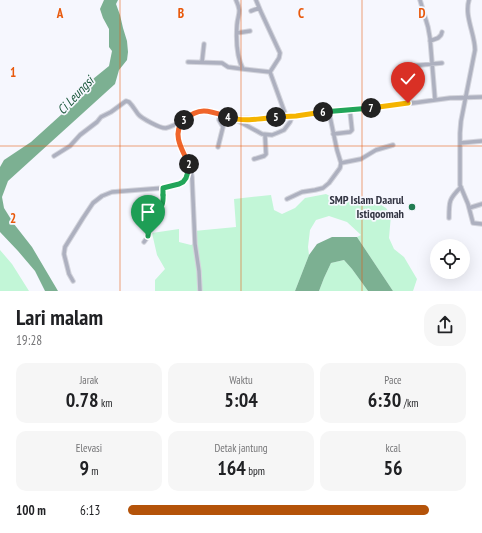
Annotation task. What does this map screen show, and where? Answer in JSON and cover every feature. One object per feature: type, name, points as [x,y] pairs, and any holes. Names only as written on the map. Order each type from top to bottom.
[{"type":"street","points":[[236,0],[240,10],[237,22],[237,47],[243,69]]},
{"type":"street","points":[[256,0],[280,54],[270,72]]},
{"type":"street","points":[[420,0],[428,27],[435,99]]},
{"type":"street","points":[[469,0],[468,11],[475,41],[475,50],[460,126],[461,187],[473,223],[482,224]]},
{"type":"street","points":[[251,11],[259,8]]},
{"type":"street","points":[[237,33],[250,31]]},
{"type":"street","points":[[430,41],[440,37],[442,32]]},
{"type":"street","points":[[202,62],[204,44]]},
{"type":"street","points":[[188,62],[222,63],[228,67],[270,72]]},
{"type":"street","points":[[410,66],[442,63]]},
{"type":"street","points":[[270,72],[286,116]]},
{"type":"street","points":[[233,118],[260,119],[350,111],[435,99],[482,98]]},
{"type":"street","points":[[54,156],[70,146],[80,135],[101,117],[126,101],[129,102],[141,117],[165,128],[180,123],[188,116],[198,111],[208,110],[233,118],[265,135],[272,135],[281,132],[290,122],[292,116]]},
{"type":"street","points":[[333,134],[350,132],[352,130],[350,111]]},
{"type":"street","points":[[287,199],[302,192],[323,188],[329,183],[340,168],[341,163],[328,112]]},
{"type":"street","points":[[218,147],[223,128],[219,120],[220,114]]},
{"type":"street","points":[[180,123],[178,136],[190,165],[192,177],[195,244],[200,291]]},
{"type":"street","points":[[254,159],[266,154],[265,135]]},
{"type":"street","points":[[460,143],[482,141]]},
{"type":"street","points":[[341,163],[361,159],[376,150],[392,145]]},
{"type":"street","points":[[73,282],[64,254],[65,247],[93,203],[102,196],[112,192],[163,188],[179,184],[186,178],[190,165]]},
{"type":"street","points":[[449,218],[449,202],[461,187]]},
{"type":"street","points":[[144,242],[149,235],[150,217],[163,204],[163,188]]},
{"type":"street","points":[[469,208],[482,204]]},
{"type":"shaded area","points":[[104,0],[118,0],[116,4],[127,41],[127,60],[119,70],[115,84],[8,181],[2,197],[4,208],[14,224],[32,247],[58,291],[45,291],[35,271],[0,232],[0,167],[4,160],[31,142],[73,104],[93,79],[109,66],[112,51],[109,47],[109,29],[100,9]]},
{"type":"shaded area","points":[[326,194],[334,198],[363,204],[376,202],[386,208],[391,215],[389,238],[394,249],[404,257],[417,279],[413,291],[393,291],[357,237],[361,235],[347,222],[329,216],[316,220],[310,230],[308,247],[309,255],[295,291],[155,291],[155,280],[165,269],[157,255],[152,233],[179,229],[179,242],[191,245],[193,244],[194,231],[236,227],[234,199],[271,195],[274,210],[282,214],[295,208],[305,198]]},
{"type":"shaded area","points":[[332,237],[357,237],[393,291],[368,291],[344,260],[331,263],[319,291],[295,291],[309,255],[317,244]]},
{"type":"shaded area","points":[[0,250],[12,264],[29,291],[0,291]]},
{"type":"shaded area","points":[[344,260],[368,291],[319,291],[331,263]]},
{"type":"place","name":"SMP Islam Daarul Istiqoomah","points":[[412,207]]},
{"type":"route","points":[[148,236],[149,219],[164,202],[163,188],[179,184],[186,178],[190,165],[177,133],[180,123],[188,116],[198,111],[208,110],[233,118],[264,119],[350,111],[408,103]]},
{"type":"water label","name":"Ci Leungsi","points":[[75,95]]}]
